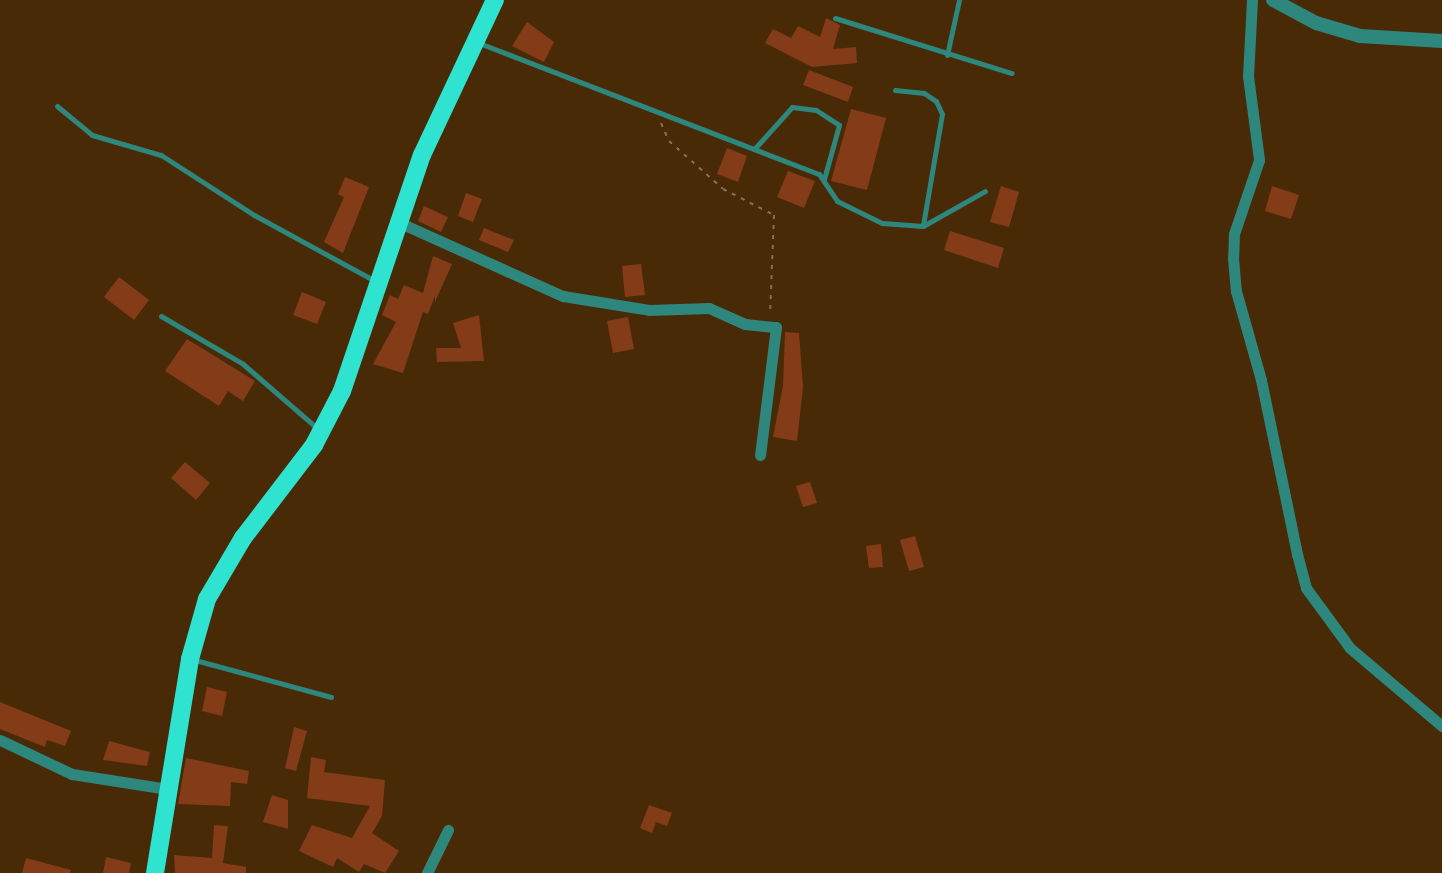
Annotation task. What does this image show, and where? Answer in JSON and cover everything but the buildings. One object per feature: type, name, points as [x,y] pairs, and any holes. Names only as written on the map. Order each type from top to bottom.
[{"type":"highway","points":[[155,873],[190,659],[215,582],[321,431],[342,391],[398,222],[474,41],[495,0]]},
{"type":"street","points":[[1252,0],[1248,76],[1259,160],[1234,234],[1233,258],[1236,291],[1261,380],[1297,554],[1306,588],[1350,648],[1442,726]]},
{"type":"street","points":[[1273,0],[1316,23],[1360,36],[1442,41]]},
{"type":"street","points":[[398,222],[563,296],[649,310],[709,308],[745,324],[776,327],[760,455]]},
{"type":"street","points":[[0,740],[72,774],[168,789]]},
{"type":"street","points":[[427,873],[448,830]]},
{"type":"lane","points":[[947,55],[959,0]]},
{"type":"lane","points":[[835,18],[1012,73]]},
{"type":"lane","points":[[474,41],[756,147],[824,180],[837,201],[853,212],[882,223],[923,226],[985,191]]},
{"type":"lane","points":[[895,90],[924,93],[936,101],[942,114],[923,226]]},
{"type":"lane","points":[[57,106],[92,135],[161,155],[254,215],[379,284]]},
{"type":"lane","points":[[756,147],[792,107],[816,110],[839,125],[824,180]]},
{"type":"lane","points":[[161,316],[243,364],[321,431]]},
{"type":"lane","points":[[190,659],[331,697]]},
{"type":"path","points":[[658,110],[669,141],[723,189],[774,215],[770,315],[776,327]]}]
